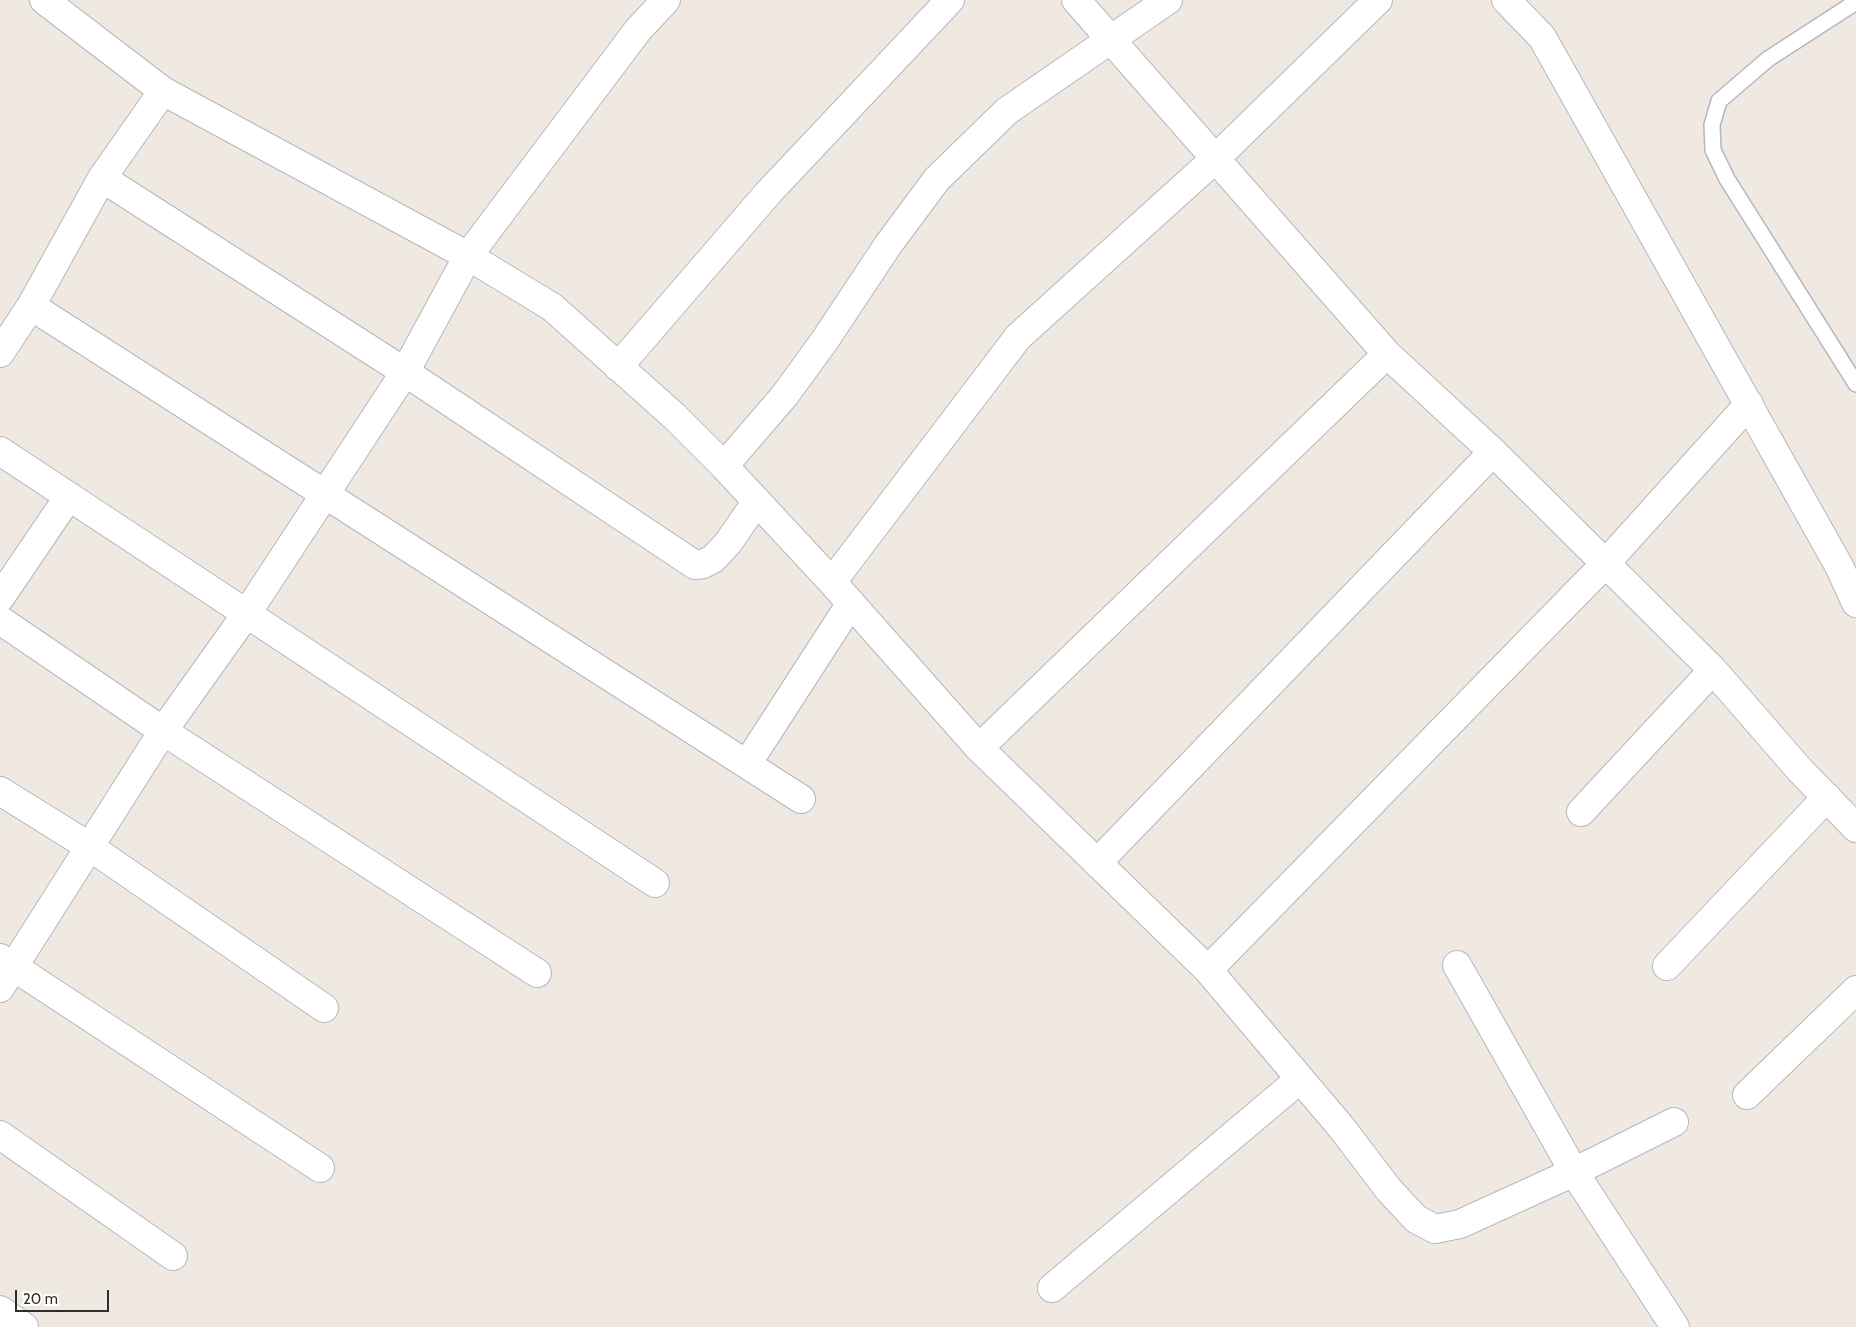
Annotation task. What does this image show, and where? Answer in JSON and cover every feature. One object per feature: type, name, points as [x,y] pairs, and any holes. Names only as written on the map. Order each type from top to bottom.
[{"type":"street","points":[[44,0],[163,91],[468,256],[552,307],[674,416],[724,466],[851,603],[979,748],[1208,970],[1341,1127],[1389,1190],[1416,1219],[1435,1229],[1460,1224],[1574,1172],[1674,1122]]},
{"type":"street","points":[[320,1168],[5,971],[90,847],[163,731],[247,613],[405,372],[468,256],[638,30],[666,0]]},
{"type":"street","points":[[618,367],[769,192],[950,0]]},
{"type":"street","points":[[1076,0],[1387,354],[1493,452],[1712,670],[1800,769],[1856,828]]},
{"type":"street","points":[[724,466],[785,395],[825,340],[888,244],[937,179],[1007,111],[1168,0]]},
{"type":"street","points":[[832,582],[1018,337],[1216,158],[1378,0]]},
{"type":"street","points":[[1506,0],[1542,37],[1839,566],[1856,603]]},
{"type":"street","points":[[0,353],[31,306],[102,178],[163,91]]},
{"type":"street","points":[[102,178],[405,372],[694,564],[703,564],[713,559],[728,543],[757,501]]},
{"type":"street","points":[[31,306],[801,799]]},
{"type":"street","points":[[979,748],[1387,354]]},
{"type":"street","points":[[1208,970],[1605,564],[1749,404]]},
{"type":"street","points":[[0,452],[655,883]]},
{"type":"street","points":[[1097,863],[1493,452]]},
{"type":"street","points":[[0,598],[69,496]]},
{"type":"street","points":[[747,764],[851,603]]},
{"type":"street","points":[[0,620],[163,731],[537,974]]},
{"type":"street","points":[[1580,812],[1712,670]]},
{"type":"street","points":[[0,791],[90,847],[324,1008]]},
{"type":"street","points":[[1667,966],[1827,797]]},
{"type":"street","points":[[1457,965],[1574,1172],[1675,1327]]},
{"type":"street","points":[[1747,1095],[1856,990]]},
{"type":"street","points":[[1052,1288],[1300,1079]]},
{"type":"street","points":[[0,1135],[173,1256]]},
{"type":"street","points":[[0,1310],[24,1327]]},
{"type":"lane","points":[[1856,2],[1768,59],[1719,101],[1712,125],[1713,150],[1727,179],[1856,384]]}]
